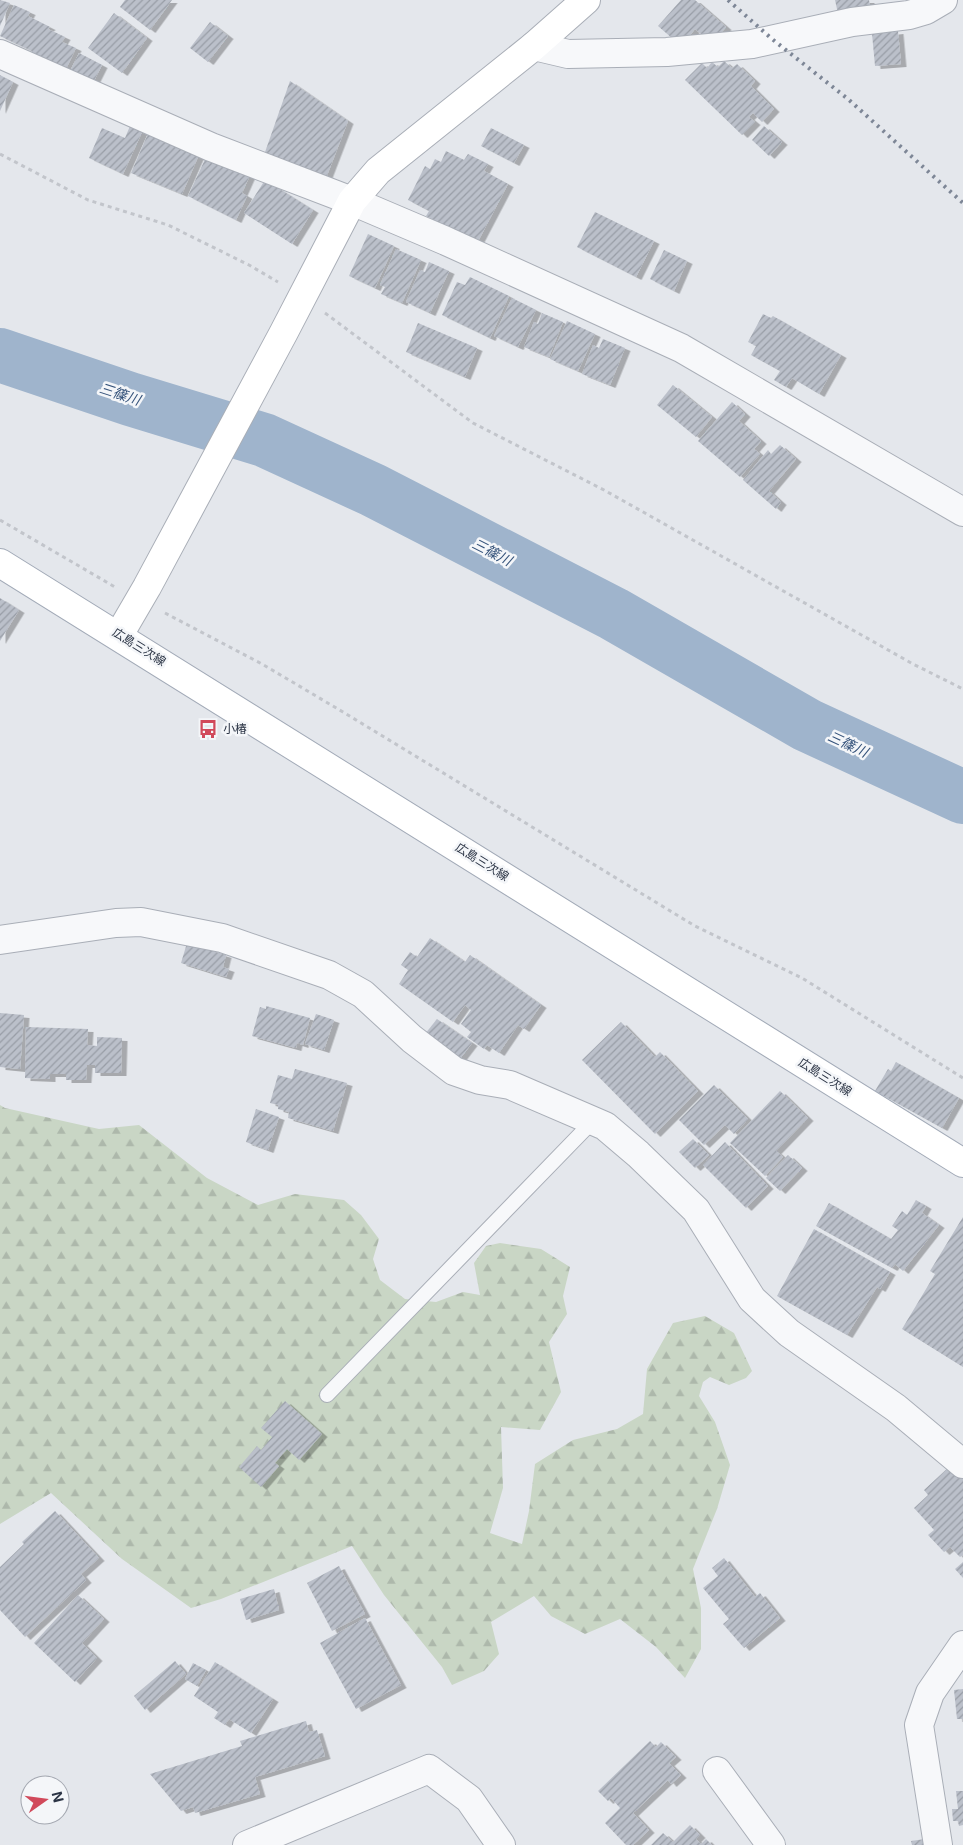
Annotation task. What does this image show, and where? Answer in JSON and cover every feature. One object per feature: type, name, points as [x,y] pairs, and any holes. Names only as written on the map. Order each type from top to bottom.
[{"type":"main road","points":[[118,635],[143,593],[352,202],[378,171],[534,46],[586,0]]},
{"type":"main road","name":"広島三次線","points":[[0,563],[963,1164]]},
{"type":"street","points":[[534,46],[568,54],[667,52],[752,44],[852,22],[909,15],[926,10],[943,0]]},
{"type":"street","points":[[0,54],[211,147],[446,241],[681,348],[963,512]]},
{"type":"street","points":[[0,940],[124,922],[141,922],[222,938],[329,975],[354,990],[454,1071],[480,1080],[510,1085],[604,1126],[638,1154],[696,1210],[752,1299],[789,1333],[896,1408],[963,1464]]},
{"type":"street","points":[[938,1845],[919,1725],[930,1693],[963,1646]]},
{"type":"street","points":[[247,1845],[429,1769],[469,1800],[501,1845]]},
{"type":"street","points":[[717,1771],[772,1845]]},
{"type":"lane","points":[[327,1395],[593,1121]]},
{"type":"path","points":[[0,154],[88,200],[168,225],[250,265],[302,296],[473,423],[612,494],[913,664],[963,689]]},
{"type":"path","points":[[0,520],[143,593],[416,758],[487,798],[696,926],[802,978],[963,1078]]},
{"type":"green space","points":[[0,1105],[5,1108],[99,1129],[139,1125],[207,1178],[258,1205],[295,1194],[344,1200],[361,1215],[379,1239],[373,1259],[380,1280],[405,1299],[436,1302],[463,1292],[480,1295],[474,1263],[486,1246],[500,1243],[541,1249],[570,1267],[563,1296],[567,1314],[549,1342],[561,1392],[540,1430],[501,1427],[503,1488],[490,1533],[522,1544],[529,1511],[535,1464],[573,1440],[617,1429],[643,1414],[647,1369],[673,1323],[705,1316],[734,1333],[752,1371],[746,1378],[729,1385],[710,1377],[703,1382],[699,1396],[715,1422],[730,1465],[717,1509],[693,1569],[701,1608],[701,1649],[685,1678],[656,1647],[620,1619],[585,1634],[551,1616],[534,1596],[491,1622],[499,1654],[484,1671],[452,1685],[442,1667],[384,1595],[352,1546],[221,1599],[191,1608],[122,1559],[51,1493],[0,1524]]},
{"type":"building","points":[[0,0],[10,3],[0,26]]},
{"type":"building","points":[[125,0],[172,0],[150,30],[120,7]]},
{"type":"building","points":[[681,0],[695,0],[726,27],[712,43],[695,29],[681,46],[658,26]]},
{"type":"building","points":[[835,0],[869,0],[871,11],[839,18]]},
{"type":"building","points":[[14,5],[30,12],[28,16],[65,37],[62,42],[76,48],[65,71],[30,54],[32,51],[0,36]]},
{"type":"building","points":[[114,13],[147,38],[122,73],[88,48]]},
{"type":"building","points":[[210,22],[228,36],[208,62],[190,48]]},
{"type":"building","points":[[898,31],[901,64],[875,66],[872,34]]},
{"type":"building","points":[[79,53],[102,65],[93,83],[70,71]]},
{"type":"building","points":[[724,61],[732,68],[737,64],[755,81],[751,86],[774,109],[762,122],[753,113],[749,117],[755,122],[742,135],[685,80],[702,63],[707,68],[712,62],[718,67]]},
{"type":"building","points":[[0,75],[13,82],[0,111]]},
{"type":"building","points":[[290,81],[348,121],[326,178],[264,155]]},
{"type":"building","points":[[130,126],[142,132],[123,174],[89,158],[102,128],[125,138]]},
{"type":"building","points":[[764,126],[782,142],[769,156],[752,140]]},
{"type":"building","points":[[491,128],[524,145],[514,163],[481,146]]},
{"type":"building","points":[[150,129],[201,150],[182,194],[131,173]]},
{"type":"building","points":[[446,151],[464,160],[468,154],[488,164],[484,171],[508,184],[475,247],[448,227],[426,216],[429,211],[408,200],[425,166],[430,169],[435,159],[441,162]]},
{"type":"building","points":[[207,155],[250,175],[242,193],[247,196],[236,220],[188,196]]},
{"type":"building","points":[[265,180],[313,210],[292,244],[244,213]]},
{"type":"building","points":[[595,212],[654,241],[636,277],[577,247]]},
{"type":"building","points":[[368,234],[394,246],[375,288],[349,276]]},
{"type":"building","points":[[396,249],[421,260],[402,303],[381,294],[385,287],[380,285]]},
{"type":"building","points":[[664,250],[687,261],[674,291],[650,279]]},
{"type":"building","points":[[429,262],[449,271],[430,313],[406,302],[420,270],[425,272]]},
{"type":"building","points":[[470,277],[509,296],[490,338],[442,315],[457,282],[465,285]]},
{"type":"building","points":[[512,298],[536,310],[518,347],[494,336]]},
{"type":"building","points":[[542,313],[563,322],[549,357],[524,347],[534,322],[538,324]]},
{"type":"building","points":[[763,314],[771,318],[773,316],[841,355],[819,394],[792,378],[786,387],[774,380],[780,371],[751,355],[756,346],[748,342]]},
{"type":"building","points":[[567,321],[595,334],[578,371],[550,359]]},
{"type":"building","points":[[418,323],[477,348],[465,377],[406,352]]},
{"type":"building","points":[[603,339],[625,348],[610,385],[582,374],[593,345],[599,348]]},
{"type":"building","points":[[673,385],[712,417],[696,437],[657,405]]},
{"type":"building","points":[[732,402],[745,414],[739,421],[761,441],[754,449],[760,454],[740,477],[698,441]]},
{"type":"building","points":[[780,445],[796,459],[769,491],[781,502],[776,509],[743,480],[768,450],[771,454]]},
{"type":"building","points":[[0,598],[19,610],[0,641]]},
{"type":"building","points":[[430,938],[465,962],[470,955],[541,1005],[524,1029],[518,1025],[499,1053],[487,1045],[484,1049],[467,1037],[471,1032],[461,1024],[471,1010],[465,1005],[453,1022],[399,984],[408,970],[401,965],[410,952],[417,957]]},
{"type":"building","points":[[187,943],[226,955],[223,967],[229,969],[226,977],[181,963]]},
{"type":"building","points":[[266,1006],[310,1018],[303,1045],[297,1043],[296,1048],[252,1036],[260,1007],[266,1009]]},
{"type":"building","points":[[0,1013],[24,1015],[20,1069],[0,1067]]},
{"type":"building","points":[[316,1014],[334,1020],[324,1050],[305,1044]]},
{"type":"building","points":[[437,1019],[472,1043],[459,1060],[425,1034]]},
{"type":"building","points":[[621,1022],[655,1057],[660,1052],[698,1091],[655,1134],[582,1060]]},
{"type":"building","points":[[26,1027],[88,1029],[87,1045],[97,1046],[97,1037],[122,1038],[121,1073],[95,1073],[95,1065],[87,1065],[86,1080],[66,1080],[66,1074],[50,1074],[50,1079],[25,1078]]},
{"type":"building","points":[[896,1062],[959,1098],[942,1128],[875,1091],[888,1069],[891,1071]]},
{"type":"building","points":[[295,1069],[347,1083],[333,1131],[288,1118],[289,1112],[278,1109],[278,1105],[270,1103],[278,1075],[292,1079]]},
{"type":"building","points":[[714,1085],[748,1119],[734,1134],[725,1125],[704,1145],[679,1120]]},
{"type":"building","points":[[780,1091],[808,1118],[776,1151],[783,1157],[765,1176],[730,1143]]},
{"type":"building","points":[[256,1109],[279,1117],[268,1150],[246,1142]]},
{"type":"building","points":[[693,1139],[709,1155],[695,1168],[679,1152]]},
{"type":"building","points":[[725,1142],[768,1186],[746,1208],[703,1165]]},
{"type":"building","points":[[788,1155],[802,1168],[780,1191],[766,1178]]},
{"type":"building","points":[[916,1200],[926,1206],[922,1213],[939,1225],[903,1271],[895,1264],[892,1268],[816,1226],[829,1203],[891,1239],[898,1230],[892,1226],[902,1211],[907,1215]]},
{"type":"building","points":[[963,1217],[963,1367],[902,1329],[935,1274],[930,1271]]},
{"type":"building","points":[[814,1229],[890,1272],[880,1289],[877,1287],[847,1335],[777,1296]]},
{"type":"building","points":[[285,1401],[322,1434],[299,1460],[287,1449],[275,1463],[279,1466],[261,1487],[239,1467],[257,1446],[261,1450],[272,1437],[261,1428]]},
{"type":"building","points":[[950,1466],[963,1480],[963,1555],[960,1557],[950,1547],[944,1552],[928,1535],[934,1530],[914,1508],[928,1495],[924,1490]]},
{"type":"building","points":[[55,1511],[99,1558],[81,1574],[86,1580],[25,1637],[0,1610],[0,1567],[24,1544],[22,1542]]},
{"type":"building","points":[[724,1558],[755,1597],[760,1593],[780,1618],[744,1648],[723,1624],[729,1619],[703,1588],[718,1576],[712,1568]]},
{"type":"building","points":[[963,1562],[963,1578],[955,1569]]},
{"type":"building","points":[[339,1566],[365,1614],[332,1631],[307,1583]]},
{"type":"building","points":[[274,1589],[279,1610],[246,1620],[240,1599]]},
{"type":"building","points":[[78,1595],[104,1619],[82,1643],[97,1658],[75,1682],[34,1643]]},
{"type":"building","points":[[365,1618],[401,1685],[356,1709],[320,1643]]},
{"type":"building","points":[[175,1661],[186,1674],[145,1710],[134,1696]]},
{"type":"building","points":[[215,1662],[273,1699],[251,1733],[229,1719],[225,1725],[214,1718],[218,1712],[194,1696]]},
{"type":"building","points":[[193,1663],[206,1670],[197,1686],[185,1679]]},
{"type":"building","points":[[963,1689],[963,1719],[957,1719],[954,1690]]},
{"type":"building","points":[[306,1721],[309,1732],[317,1730],[325,1756],[255,1777],[260,1794],[195,1813],[193,1807],[181,1811],[150,1774],[242,1746],[240,1741]]},
{"type":"building","points":[[650,1741],[656,1747],[661,1742],[676,1757],[669,1763],[681,1775],[671,1784],[668,1780],[633,1813],[649,1830],[633,1845],[626,1845],[605,1823],[620,1808],[611,1798],[608,1801],[598,1791]]},
{"type":"building","points":[[956,1791],[963,1791],[963,1825],[959,1826],[958,1821],[953,1821],[952,1809],[958,1809]]},
{"type":"building","points":[[690,1825],[700,1835],[696,1839],[701,1844],[706,1839],[712,1845],[651,1845],[663,1833],[673,1842]]},
{"type":"building","points":[[932,1838],[932,1845],[912,1845],[911,1841]]},
{"type":"waterway","name":"三篠川","points":[[0,355],[130,399],[264,440],[373,490],[614,614],[807,725],[963,797]]},
{"type":"railway","points":[[728,0],[772,39],[848,99],[963,203]]},
{"type":"place","name":"小椿","points":[[208,729]]}]
